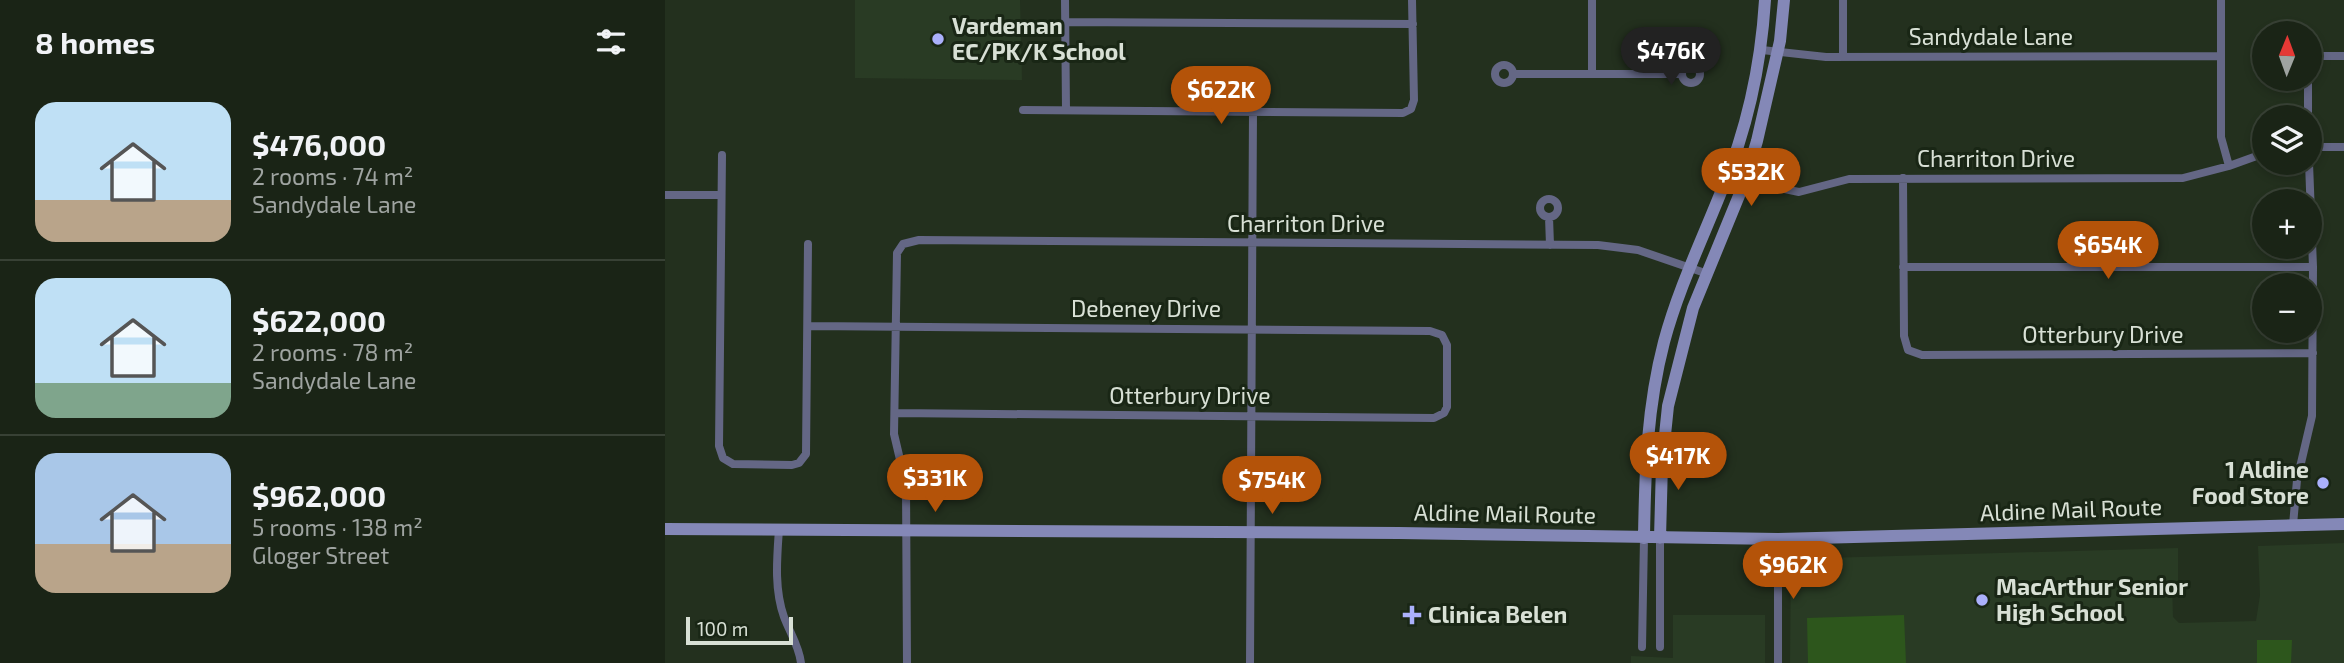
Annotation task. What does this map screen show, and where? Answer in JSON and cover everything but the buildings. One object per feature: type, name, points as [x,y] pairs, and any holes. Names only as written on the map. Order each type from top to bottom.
[{"type":"main road","points":[[1644,538],[1644,467],[1652,402],[1664,342],[1690,267],[1728,174],[1750,102],[1762,50],[1765,0]]},
{"type":"main road","points":[[1660,538],[1662,464],[1668,406],[1693,308],[1745,181],[1757,141],[1777,52],[1784,0]]},
{"type":"main road","points":[[1652,402],[1668,406]]},
{"type":"main road","name":"Aldine Mail Route","points":[[665,529],[1399,533],[1779,539],[2344,524]]},
{"type":"street","points":[[1065,0],[1066,110]]},
{"type":"street","points":[[1023,110],[1403,113],[1411,109],[1414,100],[1412,0]]},
{"type":"street","points":[[1592,0],[1592,73]]},
{"type":"street","points":[[1843,0],[1843,57]]},
{"type":"street","points":[[2221,0],[2221,137],[2229,166]]},
{"type":"street","points":[[1066,22],[1413,24]]},
{"type":"street","name":"Sandydale Lane","points":[[1762,50],[1843,57],[2221,56]]},
{"type":"street","points":[[2322,56],[2344,56]]},
{"type":"street","points":[[1514,74],[1681,74]]},
{"type":"street","points":[[1250,663],[1253,111]]},
{"type":"street","points":[[2322,147],[2344,147]]},
{"type":"street","points":[[722,155],[719,446],[723,458],[728,462],[792,465],[799,463],[806,454],[808,244]]},
{"type":"street","name":"Charriton Drive","points":[[1728,174],[1745,181],[1798,192],[1849,179],[2183,178],[2252,158]]},
{"type":"street","points":[[2293,525],[2297,480],[2312,416],[2313,267],[2309,175]]},
{"type":"street","points":[[1903,178],[1903,267],[2313,267]]},
{"type":"street","points":[[665,195],[721,195]]},
{"type":"street","points":[[1549,217],[1550,245]]},
{"type":"street","name":"Charriton Drive","points":[[896,327],[897,253],[903,244],[919,240],[1619,246],[1706,273]]},
{"type":"street","name":"Otterbury Drive","points":[[1903,267],[1904,336],[1908,350],[1922,355],[2313,354]]},
{"type":"street","name":"Debeney Drive","points":[[808,326],[1250,328],[1437,332],[1447,345],[1448,374]]},
{"type":"street","points":[[896,327],[896,447],[906,485],[908,531],[907,663]]},
{"type":"street","name":"Otterbury Drive","points":[[895,413],[1434,418],[1444,413],[1447,407],[1448,374]]},
{"type":"street","points":[[779,530],[777,579],[783,615],[800,652],[801,663]]},
{"type":"street","points":[[1642,647],[1644,538]]},
{"type":"street","points":[[1660,538],[1660,647]]},
{"type":"street","points":[[1778,663],[1779,539]]},
{"type":"shaded area","name":"Vardeman EC/PK/K School","points":[[855,0],[1020,0],[1022,80],[855,78]]},
{"type":"shaded area","name":"MacArthur Senior High School","points":[[2344,543],[2344,663],[1790,663],[1791,559],[2178,548],[2178,584],[2172,584],[2173,617],[2179,623],[2256,621],[2260,595],[2258,546]]},
{"type":"shaded area","points":[[1673,615],[1765,615],[1765,663],[1631,663],[1631,656],[1673,658]]},
{"type":"green space","points":[[1904,615],[1906,663],[1808,663],[1807,618]]},
{"type":"green space","points":[[2257,640],[2292,640],[2291,663],[2257,663]]},
{"type":"place","name":"Vardeman EC/PK/K School","points":[[938,39]]},
{"type":"place","name":"1 Aldine Food Store","points":[[2323,483]]},
{"type":"place","name":"MacArthur Senior High School","points":[[1982,600]]},
{"type":"place","name":"Clinica Belen","points":[[1412,615]]}]
